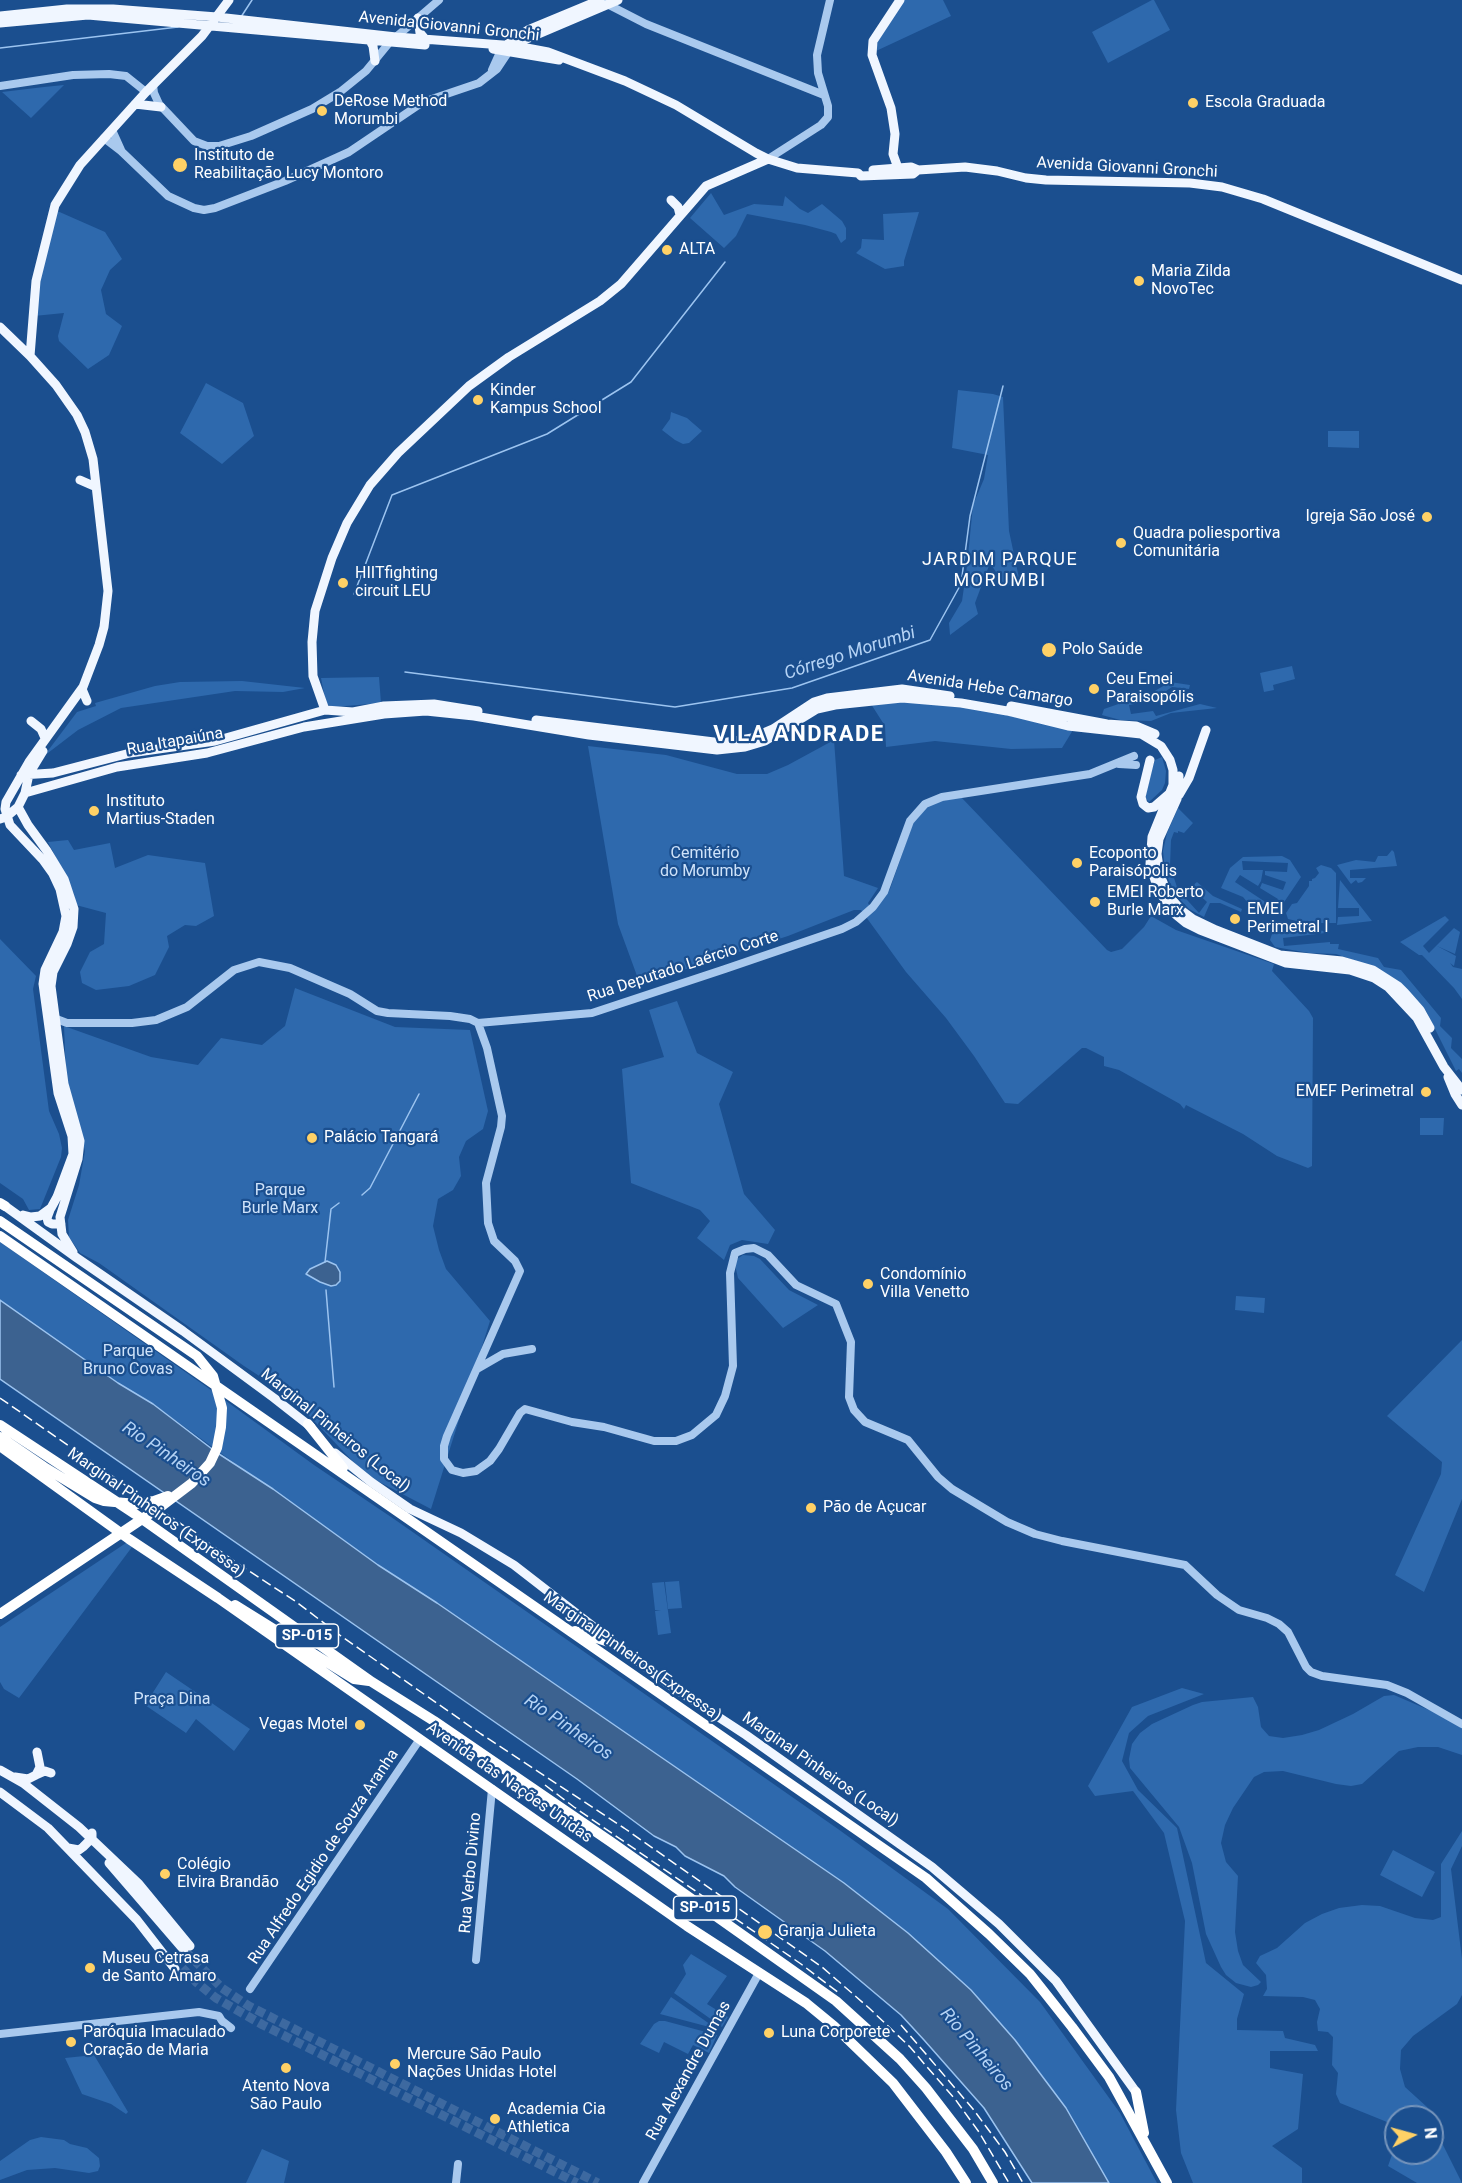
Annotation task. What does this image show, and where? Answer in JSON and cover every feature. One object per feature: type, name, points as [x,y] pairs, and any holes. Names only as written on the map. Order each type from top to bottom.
[{"type":"highway","points":[[0,1614],[152,1513],[184,1489],[210,1463],[217,1448],[222,1408],[219,1392],[208,1369],[188,1348],[2,1222]]},
{"type":"highway","name":"Marginal Pinheiros (Expressa)","points":[[0,1236],[935,1886],[1030,1974],[1109,2077],[1167,2183]]},
{"type":"highway","points":[[308,1424],[330,1454],[357,1484]]},
{"type":"highway","name":"Marginal Pinheiros (Expressa)","points":[[0,1425],[135,1514],[372,1682],[434,1721],[611,1842],[836,2001],[900,2059],[926,2088],[973,2149],[992,2181]]},
{"type":"highway","points":[[0,1437],[44,1467],[95,1498],[104,1501],[124,1504],[146,1503],[161,1500],[184,1489]]},
{"type":"highway","name":"Avenida das Nações Unidas","points":[[0,1446],[129,1539],[708,1940],[806,2003],[834,2026],[886,2076],[946,2152],[966,2183]]},
{"type":"highway","points":[[218,1599],[242,1607],[354,1679],[372,1682]]},
{"type":"highway","points":[[565,1628],[615,1644]]},
{"type":"highway","points":[[1136,2092],[1147,2145]]},
{"type":"main road","points":[[30,356],[36,281],[55,206],[80,165],[214,21],[229,0]]},
{"type":"main road","points":[[229,0],[231,24]]},
{"type":"main road","points":[[508,48],[528,30],[603,2],[618,0]]},
{"type":"main road","points":[[888,175],[897,171],[893,148],[895,134],[892,115],[872,55],[873,41],[900,0]]},
{"type":"main road","name":"Avenida Giovanni Gronchi","points":[[0,16],[111,5],[231,24],[393,40],[508,48]]},
{"type":"main road","name":"Avenida Giovanni Gronchi","points":[[0,23],[88,15],[214,21]]},
{"type":"main road","points":[[418,18],[420,33],[425,39]]},
{"type":"main road","points":[[368,37],[375,54],[375,61]]},
{"type":"main road","name":"Avenida Giovanni Gronchi","points":[[393,40],[425,39],[548,52],[626,81],[676,105],[733,141],[768,159],[798,168],[858,173],[861,176],[889,163],[918,170],[965,167],[1046,180],[1190,183],[1222,187],[1263,199],[1462,280]]},
{"type":"main road","points":[[135,104],[161,107]]},
{"type":"main road","points":[[877,170],[893,148]]},
{"type":"main road","points":[[304,728],[322,720],[325,710],[313,676],[315,611],[332,558],[347,523],[370,484],[398,453],[469,386],[509,357],[600,301],[621,284],[710,183],[768,159]]},
{"type":"main road","name":"Avenida Giovanni Gronchi","points":[[877,170],[888,175],[913,174],[918,170]]},
{"type":"main road","points":[[671,200],[678,207],[680,215]]},
{"type":"main road","points":[[18,344],[32,320]]},
{"type":"main road","points":[[0,327],[56,385],[77,415],[91,449],[108,576],[107,606],[96,657],[82,689],[45,738],[25,775],[25,793],[18,807],[3,818]]},
{"type":"main road","points":[[80,480],[96,487]]},
{"type":"main road","points":[[82,689],[87,701]]},
{"type":"main road","name":"Avenida Hebe Camargo","points":[[325,710],[353,712],[384,706],[434,704],[543,722],[722,743],[752,738],[772,729],[814,702],[827,698],[902,689],[1043,711],[1107,724],[1145,728],[1162,740],[1177,763],[1179,775],[1159,839],[1158,854],[1160,875],[1168,895],[1181,910],[1193,919],[1216,930],[1280,955],[1342,961],[1358,964],[1379,973],[1398,986],[1420,1010],[1446,1061],[1462,1080]]},
{"type":"main road","points":[[314,713],[318,707],[317,691]]},
{"type":"main road","name":"Avenida Hebe Camargo","points":[[332,723],[384,714],[426,711],[474,716],[589,735],[717,750],[745,747],[765,741],[817,709],[902,698],[961,703],[1007,711],[1068,726],[1141,734],[1161,747],[1170,760],[1173,797],[1152,837],[1150,864],[1158,890],[1175,914],[1200,930],[1286,963],[1350,970],[1374,978],[1388,987],[1417,1018],[1443,1067],[1462,1090]]},
{"type":"main road","name":"Rua Itapaiúna","points":[[25,775],[45,774],[130,753],[215,741],[325,710]]},
{"type":"main road","points":[[31,721],[41,729],[45,738]]},
{"type":"main road","points":[[3,818],[5,811],[3,804],[36,762],[58,723]]},
{"type":"main road","name":"Rua Itapaiúna","points":[[25,793],[84,775],[143,762],[207,753],[332,723]]},
{"type":"main road","points":[[1150,760],[1141,797],[1143,804],[1148,808],[1173,797],[1189,778],[1206,730]]},
{"type":"main road","points":[[243,744],[248,741],[250,732]]},
{"type":"main road","points":[[36,762],[45,774]]},
{"type":"main road","points":[[79,766],[79,771],[84,775]]},
{"type":"main road","points":[[18,807],[64,879],[74,909],[73,927],[52,978],[51,986],[65,1091],[80,1141],[78,1159],[66,1195],[61,1224],[64,1239],[77,1258]]},
{"type":"main road","points":[[3,818],[43,860],[53,874],[62,896],[66,916],[63,932],[45,970],[43,984],[58,1093],[74,1147],[61,1187],[47,1216],[48,1222],[61,1224]]},
{"type":"main road","points":[[17,833],[19,827],[24,824],[28,825]]},
{"type":"main road","points":[[0,827],[17,833]]},
{"type":"main road","points":[[1443,1067],[1462,1105]]},
{"type":"main road","points":[[2,1204],[31,1217],[44,1215],[51,1208]]},
{"type":"main road","name":"Marginal Pinheiros (Local)","points":[[2,1204],[183,1331],[308,1424],[339,1457],[371,1482],[410,1509],[461,1533],[510,1562],[615,1644],[932,1867],[999,1924],[1056,1981],[1136,2092]]},
{"type":"main road","points":[[36,1775],[39,1767],[37,1752]]},
{"type":"main road","points":[[0,1770],[13,1777],[91,1838],[139,1884],[187,1948]]},
{"type":"main road","points":[[13,1777],[23,1779],[45,1771],[51,1773]]},
{"type":"main road","points":[[0,1792],[45,1825],[68,1848],[143,1928],[176,1969]]},
{"type":"main road","points":[[68,1848],[79,1850],[91,1838]]},
{"type":"main road","points":[[88,1869],[108,1882],[173,1958]]},
{"type":"street","points":[[0,86],[73,75],[126,76],[150,88],[161,107],[194,141],[207,146],[219,146],[250,136],[312,109],[340,92],[375,61],[393,40],[439,0]]},
{"type":"street","points":[[768,159],[824,122],[829,113],[818,73],[817,55],[830,0]]},
{"type":"street","points":[[603,2],[646,24],[824,95]]},
{"type":"street","points":[[104,138],[168,196],[194,208],[204,210],[215,208],[285,181],[349,152],[423,102],[479,83],[491,75],[508,48]]},
{"type":"street","points":[[112,130],[121,151]]},
{"type":"street","name":"Rua Deputado Laércio Corte","points":[[54,1018],[67,1023],[132,1023],[156,1020],[187,1007],[234,970],[259,962],[280,965],[350,994],[377,1011],[397,1014],[450,1016],[470,1019],[478,1023],[576,1015],[603,1010],[842,929],[862,917],[873,907],[888,883],[910,821],[925,804],[942,797],[1090,774],[1134,756]]},
{"type":"street","name":"Rua Deputado Laércio Corte","points":[[1114,764],[1136,765]]},
{"type":"street","points":[[56,1032],[67,1023]]},
{"type":"street","points":[[478,1023],[487,1048],[502,1116],[486,1183],[488,1222],[494,1241],[519,1266],[519,1275],[500,1313],[444,1446],[444,1459],[452,1470],[463,1473],[476,1471],[490,1461],[500,1449],[520,1413],[525,1409],[572,1422],[604,1426],[654,1441],[676,1441],[687,1437],[708,1422],[722,1406],[733,1366],[730,1273],[735,1253],[745,1249],[761,1250],[768,1254],[796,1285],[836,1304],[851,1342],[849,1397],[854,1410],[865,1422],[903,1437],[912,1444],[938,1477],[952,1489],[1007,1522],[1035,1534],[1185,1565],[1217,1595],[1239,1610],[1267,1618],[1288,1632],[1306,1667],[1311,1672],[1322,1676],[1388,1685],[1462,1724]]},
{"type":"street","points":[[476,1369],[503,1354],[532,1349]]},
{"type":"street","name":"Rua Alfredo Egidio de Souza Aranha","points":[[250,1989],[420,1739]]},
{"type":"street","name":"Rua Verbo Divino","points":[[476,1960],[492,1789]]},
{"type":"street","name":"Rua Alexandre Dumas","points":[[643,2183],[759,1973]]},
{"type":"street","points":[[0,2034],[199,2012],[219,2016],[231,2028]]},
{"type":"street","points":[[456,2183],[458,2164]]},
{"type":"green space","points":[[902,0],[943,0],[951,16],[876,51],[878,39]]},
{"type":"green space","points":[[1152,0],[1170,30],[1108,63],[1092,32]]},
{"type":"green space","points":[[64,85],[31,118],[2,92],[44,87]]},
{"type":"green space","points":[[711,193],[724,215],[754,204],[783,206],[785,196],[808,213],[822,204],[842,221],[846,228],[846,239],[841,243],[836,234],[831,232],[747,214],[736,236],[724,248],[690,218]]},
{"type":"green space","points":[[55,210],[105,232],[122,259],[110,270],[101,290],[106,314],[122,326],[109,355],[88,369],[59,341],[58,336],[64,313],[34,316],[37,287]]},
{"type":"green space","points":[[919,212],[904,266],[885,269],[856,253],[861,248],[862,239],[884,240],[883,214]]},
{"type":"green space","points":[[206,383],[243,403],[254,436],[222,464],[180,433]]},
{"type":"green space","points":[[958,390],[1003,397],[1009,531],[1019,578],[1006,587],[990,563],[975,603],[978,614],[950,635],[949,623],[962,601],[973,505],[984,479],[988,455],[952,448]]},
{"type":"green space","points":[[671,412],[687,418],[702,431],[689,443],[683,444],[675,440],[662,430],[670,419]]},
{"type":"green space","points":[[1328,431],[1359,431],[1359,448],[1328,447]]},
{"type":"green space","points":[[1292,666],[1295,679],[1273,685],[1274,690],[1264,692],[1260,673]]},
{"type":"green space","points":[[379,677],[381,703],[334,707],[326,704],[321,678]]},
{"type":"green space","points":[[242,681],[305,688],[283,692],[235,691],[121,708],[78,730],[44,756],[77,712],[96,706],[95,703],[155,686],[180,682]]},
{"type":"green space","points":[[1170,682],[1190,685],[1189,689],[1172,687],[1151,701],[1129,705],[1131,714],[1153,711],[1156,716],[1200,704],[1217,708],[1171,713],[1151,721],[1120,720],[1102,715],[1104,709],[1153,692]]},
{"type":"green space","points":[[890,696],[1047,719],[1073,730],[1062,748],[1011,749],[935,741],[886,747],[885,726],[871,704],[889,697],[822,705],[809,710],[765,738],[744,745],[712,747],[572,731],[446,709],[395,709],[438,707],[563,728],[721,746],[740,744],[767,736],[814,706]]},
{"type":"green space","name":"Cemitério do Morumby","points":[[834,740],[844,876],[878,888],[868,903],[873,912],[890,889],[913,823],[927,807],[937,802],[961,797],[1107,950],[1111,952],[1122,949],[1144,927],[1151,916],[1176,930],[1274,964],[1272,971],[1313,1018],[1312,1166],[1308,1168],[1277,1156],[1243,1134],[1186,1105],[1184,1109],[1180,1104],[1119,1070],[1104,1066],[1104,1057],[1086,1048],[1082,1048],[1018,1104],[1005,1103],[946,1018],[906,972],[861,910],[854,910],[788,936],[640,984],[618,924],[588,746],[666,755],[737,774],[767,774]]},
{"type":"green space","points":[[1162,757],[1166,771],[1165,783],[1162,790],[1149,802],[1145,798],[1152,769],[1155,760]]},
{"type":"green space","points":[[1178,808],[1193,823],[1184,833],[1174,832],[1171,840],[1170,866],[1178,890],[1199,913],[1207,902],[1191,887],[1197,882],[1213,896],[1242,909],[1241,912],[1220,903],[1210,903],[1204,917],[1189,909],[1174,893],[1165,871],[1163,851],[1167,833]]},
{"type":"green space","points":[[68,840],[74,850],[110,843],[115,868],[148,855],[205,863],[214,916],[196,926],[185,925],[167,936],[169,947],[155,975],[129,986],[96,990],[82,983],[80,972],[90,952],[104,944],[106,913],[76,905],[74,894],[48,842]]},
{"type":"green space","points":[[1392,850],[1397,866],[1350,870],[1350,878],[1366,878],[1362,882],[1358,883],[1356,880],[1351,884],[1337,865],[1356,860],[1375,862],[1378,856],[1387,856]]},
{"type":"green space","points":[[1282,856],[1290,860],[1301,877],[1276,914],[1248,903],[1243,897],[1221,888],[1230,868],[1243,857]],"holes":[[[1242,861],[1288,863],[1287,872],[1265,871],[1265,875],[1286,882],[1283,890],[1262,883],[1260,888],[1278,899],[1273,907],[1235,882],[1240,875],[1258,886],[1261,881],[1263,870],[1243,870]]]},
{"type":"green space","points":[[1321,865],[1331,868],[1336,873],[1336,923],[1305,923],[1288,919],[1286,913],[1292,904],[1297,903],[1309,886],[1309,881],[1312,881],[1319,873],[1316,868]]},
{"type":"green space","points":[[1340,879],[1372,921],[1337,925],[1338,917],[1359,916],[1359,908],[1338,908]]},
{"type":"green space","points":[[1445,916],[1449,920],[1423,946],[1429,953],[1454,928],[1460,932],[1455,954],[1437,946],[1456,956],[1454,966],[1450,963],[1453,967],[1462,969],[1462,999],[1422,955],[1400,942]]},
{"type":"green space","points":[[1279,925],[1325,933],[1283,938],[1284,946],[1330,942],[1330,944],[1339,944],[1338,949],[1378,958],[1384,967],[1401,970],[1441,1018],[1440,1026],[1452,1038],[1451,1048],[1462,1059],[1462,1073],[1459,1069],[1456,1071],[1426,1011],[1376,968],[1336,954],[1309,953],[1275,947],[1270,940]]},
{"type":"green space","points":[[0,939],[36,976],[33,989],[49,1111],[59,1134],[62,1148],[61,1157],[40,1209],[29,1210],[23,1199],[0,1183]]},
{"type":"green space","name":"Parque Burle Marx","points":[[295,988],[395,1027],[470,1030],[488,1111],[483,1129],[466,1141],[459,1157],[461,1176],[453,1190],[438,1199],[433,1226],[446,1269],[490,1321],[431,1509],[366,1475],[290,1396],[99,1263],[80,1253],[69,1237],[68,1220],[79,1185],[85,1151],[66,1075],[64,1026],[151,1057],[198,1065],[221,1038],[262,1045],[285,1026]]},
{"type":"green space","points":[[677,1001],[697,1053],[733,1072],[719,1104],[744,1194],[775,1230],[768,1244],[742,1240],[730,1245],[724,1260],[697,1238],[710,1221],[700,1210],[631,1183],[622,1069],[664,1057],[649,1010]]},
{"type":"green space","points":[[1420,1118],[1444,1118],[1443,1135],[1420,1135]]},
{"type":"green space","name":"Parque Bruno Covas","points":[[0,1242],[314,1465],[838,1829],[948,1909],[1040,2002],[1120,2113],[1157,2183],[1109,2183],[1066,2108],[1015,2040],[972,1990],[844,1883],[437,1603],[378,1565],[153,1404],[118,1383],[0,1300]]},
{"type":"green space","points":[[743,1255],[760,1259],[789,1290],[818,1305],[783,1328],[738,1278],[735,1265],[737,1259]]},
{"type":"green space","points":[[1236,1296],[1265,1298],[1264,1313],[1235,1310]]},
{"type":"green space","points":[[1462,1340],[1462,1499],[1424,1592],[1395,1575],[1441,1474],[1442,1462],[1387,1416]]},
{"type":"green space","points":[[126,1543],[132,1547],[19,1698],[4,1689],[0,1682],[0,1627]]},
{"type":"green space","points":[[679,1581],[682,1608],[668,1609],[665,1582]]},
{"type":"green space","points":[[664,1582],[671,1633],[658,1635],[655,1611],[661,1610],[655,1610],[652,1583]]},
{"type":"green space","name":"Praça Dina","points":[[166,1672],[250,1729],[234,1751],[196,1719],[186,1733],[145,1705]]},
{"type":"green space","points":[[1182,1688],[1204,1694],[1148,1716],[1129,1733],[1122,1761],[1138,1790],[1177,1828],[1206,1963],[1244,1994],[1237,2019],[1237,2030],[1283,2031],[1285,2038],[1315,2045],[1318,2051],[1270,2051],[1270,2068],[1303,2074],[1298,2129],[1272,2146],[1302,2168],[1302,2183],[1193,2183],[1181,2153],[1176,2110],[1185,1921],[1164,1833],[1133,1791],[1095,1796],[1088,1786],[1132,1707]]},
{"type":"green space","points":[[1394,1695],[1443,1716],[1462,1728],[1462,1755],[1438,1747],[1418,1747],[1399,1751],[1362,1784],[1351,1786],[1283,1771],[1264,1772],[1254,1777],[1233,1808],[1225,1825],[1221,1843],[1226,1862],[1238,1876],[1235,1932],[1238,1951],[1243,1965],[1261,1982],[1251,1987],[1236,1983],[1226,1975],[1221,1967],[1206,1934],[1192,1863],[1179,1827],[1130,1768],[1132,1744],[1140,1733],[1152,1724],[1202,1702],[1253,1697],[1258,1707],[1261,1727],[1269,1736],[1283,1738],[1319,1730],[1384,1696]]},
{"type":"green space","points":[[1462,1831],[1462,1846],[1451,1869],[1462,1959],[1462,1995],[1457,2004],[1413,2036],[1401,2050],[1400,2069],[1405,2087],[1425,2105],[1384,2105],[1384,2121],[1340,2103],[1336,2094],[1338,2073],[1332,2065],[1333,2037],[1328,2032],[1318,2031],[1317,2022],[1320,2009],[1315,2000],[1303,1997],[1263,1996],[1267,1989],[1266,1975],[1256,1963],[1260,1956],[1277,1948],[1305,1923],[1339,1908],[1362,1905],[1380,1906],[1415,1918],[1433,1920],[1441,1917],[1441,1864]]},
{"type":"green space","points":[[1393,1850],[1435,1872],[1422,1897],[1380,1875]]},
{"type":"green space","points":[[691,1954],[727,1976],[707,2004],[728,2017],[722,2027],[674,1993],[686,1974],[683,1965]]},
{"type":"green space","points":[[671,1997],[717,2029],[660,2014]]},
{"type":"green space","points":[[659,2021],[717,2035],[709,2053],[693,2045],[688,2054],[664,2042],[659,2053],[640,2044],[654,2024]]},
{"type":"green space","points":[[94,2055],[128,2112],[126,2114],[111,2104],[82,2094],[65,2058]]},
{"type":"green space","points":[[41,2137],[64,2140],[70,2144],[87,2148],[99,2158],[98,2171],[89,2173],[55,2168],[27,2170],[0,2180],[0,2161],[30,2140]]},
{"type":"green space","points":[[1444,2147],[1462,2183],[1417,2183],[1388,2166],[1444,2165]]},
{"type":"green space","points":[[262,2149],[289,2161],[284,2183],[246,2183]]},
{"type":"water","points":[[327,1261],[336,1265],[340,1272],[340,1281],[336,1285],[331,1286],[320,1282],[306,1274],[310,1269]]},
{"type":"water","name":"Rio Pinheiros","points":[[0,1300],[118,1383],[153,1404],[216,1452],[273,1489],[378,1565],[437,1603],[844,1883],[908,1933],[971,1990],[1015,2040],[1066,2108],[1109,2183],[1032,2183],[984,2108],[924,2040],[901,2015],[825,1951],[735,1887],[724,1876],[685,1856],[676,1847],[654,1836],[577,1779],[0,1379]]},
{"type":"waterway","points":[[241,17],[252,0]]},
{"type":"waterway","points":[[0,48],[178,27]]},
{"type":"waterway","points":[[354,594],[392,495],[547,434],[631,382],[725,262]]},
{"type":"waterway","name":"Córrego Morumbi","points":[[405,672],[675,707],[792,688],[930,640],[961,584],[970,516],[1003,386]]},
{"type":"waterway","points":[[362,1195],[370,1188],[419,1094]]},
{"type":"waterway","points":[[325,1262],[331,1209],[339,1203]]},
{"type":"waterway","points":[[326,1290],[334,1387]]},
{"type":"tunnel","points":[[184,1950],[222,1988],[249,2006],[598,2183]]},
{"type":"tunnel","points":[[173,1958],[196,1982],[216,1998],[263,2025],[577,2183]]},
{"type":"railway","points":[[0,1398],[295,1601],[481,1734],[624,1828],[822,1967],[910,2047],[955,2099],[979,2132],[1009,2183]]},
{"type":"railway","points":[[545,1785],[839,1993]]},
{"type":"railway","points":[[901,2025],[973,2109],[1005,2152],[1023,2183]]},
{"type":"place","name":"Escola Graduada","points":[[1193,103]]},
{"type":"place","name":"DeRose Method Morumbi","points":[[322,111]]},
{"type":"place","name":"Instituto de Reabilitação Lucy Montoro","points":[[180,165]]},
{"type":"place","name":"ALTA","points":[[667,250]]},
{"type":"place","name":"Maria Zilda NovoTec","points":[[1139,281]]},
{"type":"place","name":"Kinder Kampus School","points":[[478,400]]},
{"type":"place","name":"Igreja São José","points":[[1427,517]]},
{"type":"place","name":"Quadra poliesportiva Comunitária","points":[[1121,543]]},
{"type":"place","name":"HIITfighting circuit LEU","points":[[343,583]]},
{"type":"place","name":"Polo Saúde","points":[[1049,650]]},
{"type":"place","name":"Ceu Emei Paraisopólis","points":[[1094,689]]},
{"type":"place","name":"Instituto Martius-Staden","points":[[94,811]]},
{"type":"place","name":"Ecoponto Paraisópolis","points":[[1077,863]]},
{"type":"place","name":"EMEI Roberto Burle Marx","points":[[1095,902]]},
{"type":"place","name":"EMEI Perimetral I","points":[[1235,919]]},
{"type":"place","name":"EMEF Perimetral","points":[[1426,1092]]},
{"type":"place","name":"Palácio Tangará","points":[[312,1138]]},
{"type":"place","name":"Condomínio Villa Venetto","points":[[868,1284]]},
{"type":"place","name":"Pão de Açucar","points":[[811,1508]]},
{"type":"place","name":"Vegas Motel","points":[[360,1725]]},
{"type":"place","name":"Colégio Elvira Brandão","points":[[165,1874]]},
{"type":"place","name":"Granja Julieta","points":[[765,1932]]},
{"type":"place","name":"Museu Cetrasa de Santo Amaro","points":[[90,1968]]},
{"type":"place","name":"Luna Corporete","points":[[769,2033]]},
{"type":"place","name":"Paróquia Imaculado Coração de Maria","points":[[71,2042]]},
{"type":"place","name":"Mercure São Paulo Nações Unidas Hotel","points":[[395,2064]]},
{"type":"place","name":"Atento Nova São Paulo","points":[[286,2068]]},
{"type":"place","name":"Academia Cia Athletica","points":[[495,2119]]},
{"type":"district","name":"JARDIM PARQUE MORUMBI","points":[[1000,570]]},
{"type":"district","name":"VILA ANDRADE","points":[[799,735]]}]
